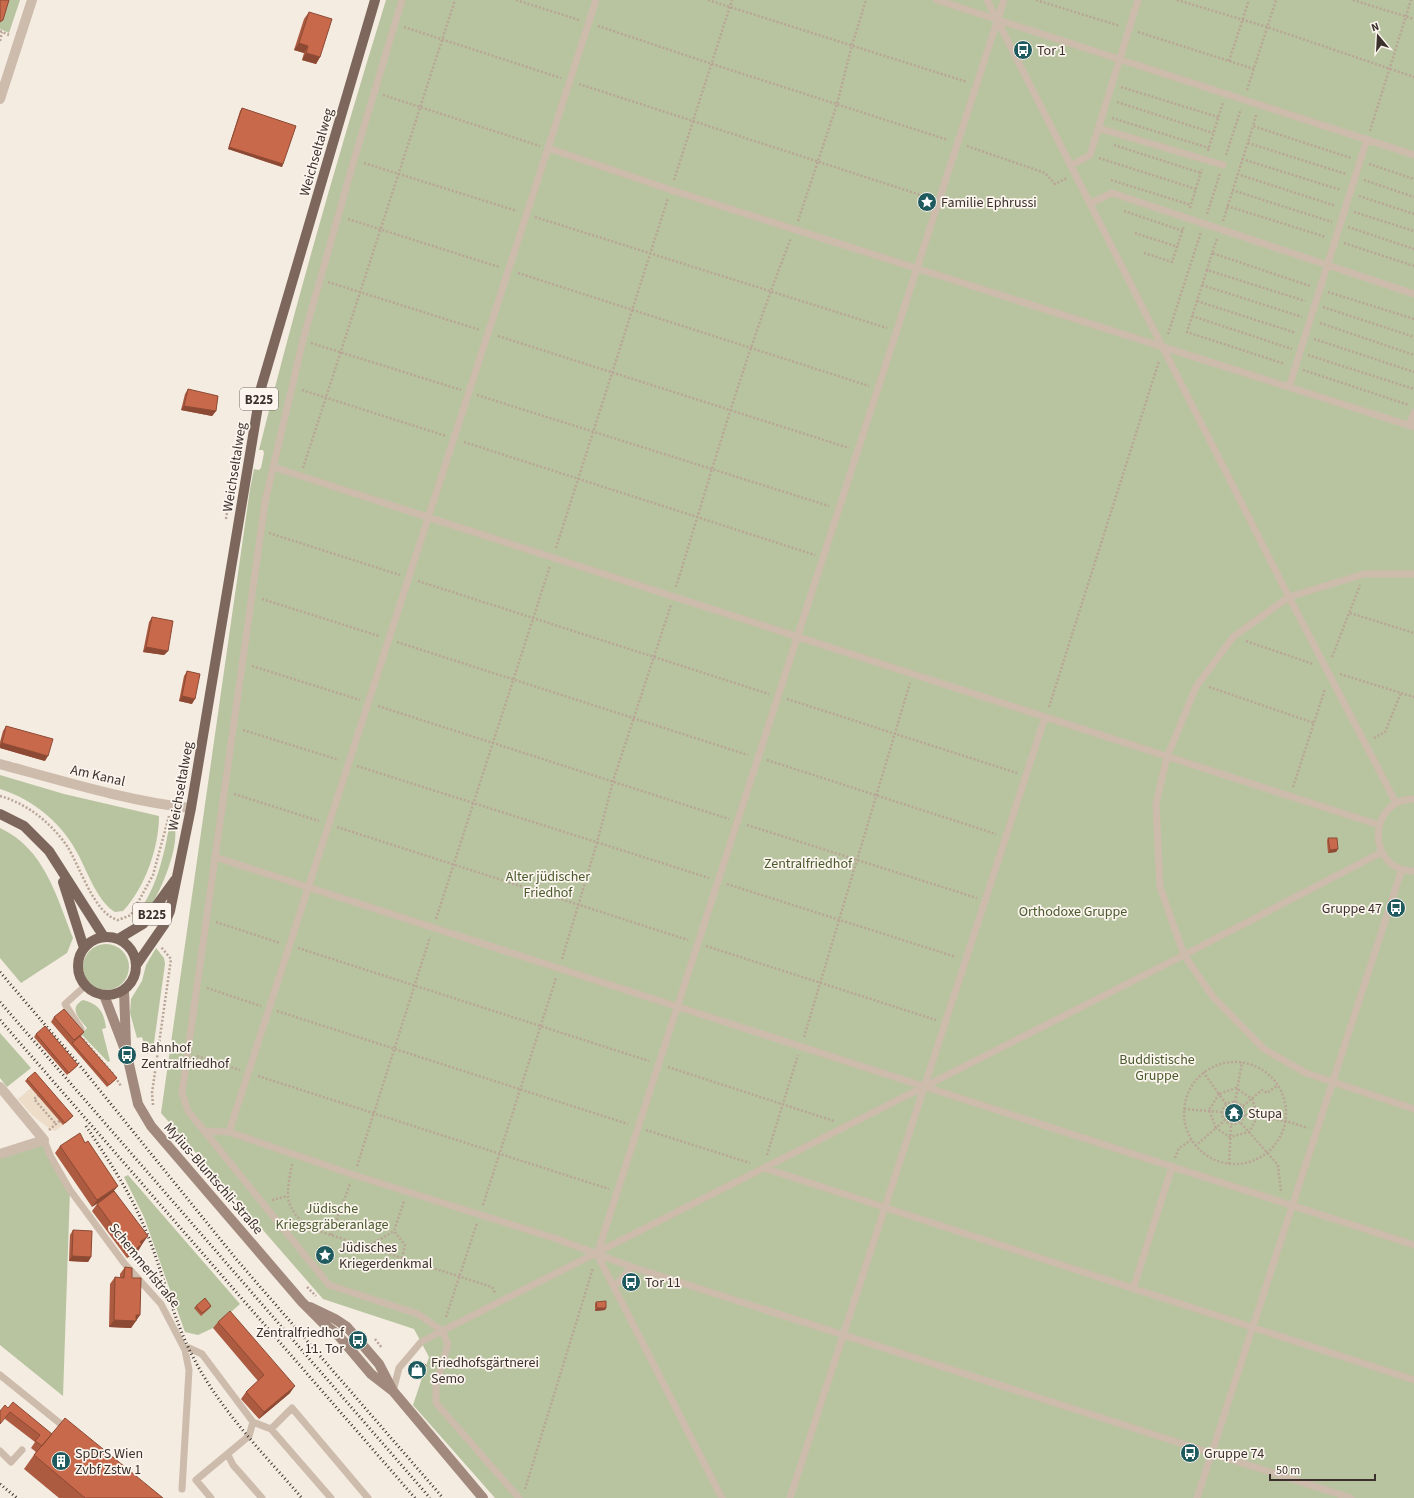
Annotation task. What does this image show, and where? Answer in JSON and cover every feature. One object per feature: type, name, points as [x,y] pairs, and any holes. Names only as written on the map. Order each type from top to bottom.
[{"type":"main road","name":"Weichseltalweg","points":[[124,991],[131,984],[136,974],[137,964],[155,939],[170,911],[191,808],[261,388],[375,0]]},
{"type":"main road","points":[[0,814],[24,826],[49,851],[104,937],[90,943],[84,948],[80,955],[78,971],[86,986],[91,991],[104,995],[118,994],[124,991]]},
{"type":"main road","points":[[59,868],[84,948]]},
{"type":"main road","name":"Weichseltalweg","points":[[118,939],[143,924],[176,878]]},
{"type":"main road","name":"B225","points":[[104,937],[118,939],[131,949],[137,964]]},
{"type":"street","points":[[0,99],[32,0]]},
{"type":"street","name":"Am Kanal","points":[[0,764],[75,784],[171,806],[191,808]]},
{"type":"street","name":"Mylius-Bluntschli-Straße","points":[[124,991],[126,1055]]},
{"type":"street","name":"Mylius-Bluntschli-Straße","points":[[104,995],[126,1055],[138,1104],[151,1126],[306,1305],[335,1319],[347,1327],[379,1364],[393,1391],[483,1498]]},
{"type":"street","name":"Schemmerlstraße","points":[[0,1087],[44,1140]]},
{"type":"street","points":[[0,1154],[44,1140]]},
{"type":"lane","points":[[402,0],[354,160],[303,340],[273,467],[261,530],[242,662],[235,727],[224,791],[182,1093],[188,1111],[328,1285],[418,1314],[442,1331],[448,1344],[436,1385],[436,1403],[519,1498]]},
{"type":"lane","points":[[230,1132],[596,0]]},
{"type":"lane","points":[[937,0],[1226,92],[1414,155]]},
{"type":"lane","points":[[987,0],[1072,165],[1289,597],[1396,803]]},
{"type":"lane","points":[[722,1498],[597,1254],[840,510],[1004,0]]},
{"type":"lane","points":[[1072,165],[1090,155],[1138,0]]},
{"type":"lane","points":[[1098,128],[1204,161],[1223,165]]},
{"type":"lane","points":[[1289,387],[1367,139]]},
{"type":"lane","points":[[548,148],[671,190],[1412,426],[1414,413]]},
{"type":"lane","points":[[1091,203],[1112,193],[1414,294]]},
{"type":"lane","points":[[273,467],[429,517],[552,559],[798,636],[1379,825]]},
{"type":"lane","points":[[1414,574],[1364,574],[1289,597],[1233,637],[1199,683],[1167,757],[1156,804],[1160,887],[1184,955],[1213,996],[1264,1049],[1306,1073],[1414,1109]]},
{"type":"lane","points":[[790,1498],[842,1334],[885,1208],[1046,717]]},
{"type":"lane","points":[[1414,799],[1396,803],[1386,812],[1379,825],[1378,839],[1382,852],[1390,863],[1402,870],[1414,871]]},
{"type":"lane","points":[[393,1391],[399,1368],[421,1342],[1184,955],[1382,852]]},
{"type":"lane","points":[[215,857],[1414,1245]]},
{"type":"lane","points":[[1197,1498],[1334,1083],[1402,870]]},
{"type":"lane","points":[[81,1029],[65,1004],[86,986]]},
{"type":"lane","points":[[204,1131],[230,1132],[354,1175],[557,1239],[632,1267],[1211,1454],[1336,1496],[1351,1498]]},
{"type":"lane","name":"Schemmerlstraße","points":[[44,1140],[51,1157],[70,1190],[124,1263],[161,1304],[185,1350],[189,1370],[182,1489]]},
{"type":"lane","points":[[1133,1289],[1172,1167]]},
{"type":"lane","points":[[764,1168],[1414,1380]]},
{"type":"lane","points":[[614,1287],[632,1267]]},
{"type":"lane","points":[[185,1350],[189,1348],[202,1354],[253,1422],[271,1428],[331,1498]]},
{"type":"lane","points":[[0,1375],[74,1434]]},
{"type":"lane","points":[[271,1428],[292,1408],[368,1498]]},
{"type":"lane","points":[[211,1498],[196,1480],[228,1455],[248,1436],[253,1422]]},
{"type":"lane","points":[[0,1451],[11,1462],[22,1450]]},
{"type":"lane","points":[[228,1455],[234,1465],[262,1498]]},
{"type":"path","points":[[301,476],[456,0]]},
{"type":"path","points":[[516,0],[958,143],[1045,173],[1055,184],[1076,173]]},
{"type":"path","points":[[708,0],[977,84]]},
{"type":"path","points":[[332,1235],[354,1175],[732,0]]},
{"type":"path","points":[[442,1331],[560,968],[577,904],[597,843],[613,781],[634,718],[652,656],[673,597],[711,469],[750,348],[795,229],[837,104],[852,45],[866,0]]},
{"type":"path","points":[[1036,0],[1254,69]]},
{"type":"path","points":[[1177,0],[1414,77]]},
{"type":"path","points":[[1229,61],[1249,0]]},
{"type":"path","points":[[1354,0],[1414,19]]},
{"type":"path","points":[[1367,139],[1411,0]]},
{"type":"path","points":[[396,24],[939,201]]},
{"type":"path","points":[[0,41],[1,31],[10,36]]},
{"type":"path","points":[[1112,84],[1218,117]]},
{"type":"path","points":[[1144,253],[1172,262],[1226,92]]},
{"type":"path","points":[[374,93],[548,148]]},
{"type":"path","points":[[1107,99],[1213,133]]},
{"type":"path","points":[[1260,104],[1187,332],[1414,407]]},
{"type":"path","points":[[1102,115],[1209,148]]},
{"type":"path","points":[[1253,126],[1414,179]]},
{"type":"path","points":[[1095,139],[1201,173]]},
{"type":"path","points":[[1248,143],[1414,196]]},
{"type":"path","points":[[1090,155],[1196,189]]},
{"type":"path","points":[[1242,159],[1414,214]]},
{"type":"path","points":[[354,160],[897,332]]},
{"type":"path","points":[[1238,174],[1414,231]]},
{"type":"path","points":[[1111,180],[1191,205]]},
{"type":"path","points":[[1232,190],[1414,249]]},
{"type":"path","points":[[1227,206],[1414,266]]},
{"type":"path","points":[[1124,211],[1183,231]]},
{"type":"path","points":[[338,215],[878,389]]},
{"type":"path","points":[[1135,233],[1178,246]]},
{"type":"path","points":[[1212,253],[1414,319]]},
{"type":"path","points":[[1207,270],[1414,337]]},
{"type":"path","points":[[320,279],[858,451]]},
{"type":"path","points":[[303,340],[840,510]]},
{"type":"path","points":[[292,387],[824,558]]},
{"type":"path","points":[[261,530],[1026,776]]},
{"type":"path","points":[[1290,796],[1314,723],[1328,672],[1364,574]]},
{"type":"path","points":[[252,596],[1006,837]]},
{"type":"path","points":[[1350,614],[1414,633]]},
{"type":"path","points":[[242,662],[738,822],[986,900]]},
{"type":"path","points":[[197,985],[764,1168],[782,1104],[821,983],[896,734],[912,674]]},
{"type":"path","points":[[1199,683],[1314,723]]},
{"type":"path","points":[[1365,743],[1386,732],[1401,693]]},
{"type":"path","points":[[235,727],[966,960]]},
{"type":"path","points":[[224,791],[945,1023]]},
{"type":"path","points":[[143,924],[131,915],[153,875],[171,806]]},
{"type":"path","points":[[206,919],[848,1125]]},
{"type":"path","points":[[154,1110],[152,1093],[171,959],[155,939]]},
{"type":"path","points":[[81,1029],[79,1034],[114,1075]]},
{"type":"path","points":[[87,1051],[91,1048]]},
{"type":"path","points":[[187,1053],[618,1192]]},
{"type":"path","points":[[1228,1062],[1242,1062],[1256,1066],[1269,1073],[1278,1084],[1284,1096],[1287,1108],[1286,1120],[1283,1133],[1268,1153],[1256,1160],[1243,1164],[1229,1164],[1216,1161],[1204,1155],[1195,1146],[1186,1130],[1184,1109],[1187,1095],[1193,1082],[1203,1072],[1215,1065],[1228,1062]]},
{"type":"path","points":[[1235,1102],[1236,1088],[1242,1062]]},
{"type":"path","points":[[1203,1072],[1226,1104]]},
{"type":"path","points":[[1243,1106],[1262,1090],[1267,1093],[1278,1084]]},
{"type":"path","points":[[1209,1110],[1219,1094],[1236,1088]]},
{"type":"path","points":[[1209,1110],[1216,1128],[1230,1137],[1249,1132],[1258,1116],[1252,1099],[1236,1088]]},
{"type":"path","points":[[42,1092],[34,1099],[56,1124]]},
{"type":"path","points":[[1221,1112],[1226,1104],[1235,1102],[1243,1106]]},
{"type":"path","points":[[1241,1123],[1245,1115],[1243,1106]]},
{"type":"path","points":[[1184,1109],[1221,1112]]},
{"type":"path","points":[[1221,1112],[1224,1121],[1231,1125],[1241,1123]]},
{"type":"path","points":[[60,1121],[64,1118],[62,1115]]},
{"type":"path","points":[[1245,1115],[1286,1120],[1318,1131]]},
{"type":"path","points":[[1195,1146],[1224,1121]]},
{"type":"path","points":[[1241,1123],[1278,1165],[1283,1203]]},
{"type":"path","points":[[1229,1164],[1231,1125]]},
{"type":"path","points":[[1172,1167],[1179,1148],[1191,1140]]},
{"type":"path","points":[[294,1154],[287,1196],[290,1208],[296,1217],[309,1228],[492,1287],[500,1302]]},
{"type":"path","points":[[367,1247],[394,1231],[407,1191]]},
{"type":"path","points":[[394,1231],[405,1245],[402,1258]]},
{"type":"path","points":[[524,1490],[597,1254]]},
{"type":"path","points":[[303,1283],[319,1299]]},
{"type":"path","points":[[371,1334],[384,1349]]},
{"type":"green space","points":[[6,0],[20,0],[9,33],[0,29],[0,20]]},
{"type":"green space","name":"Zentralfriedhof","points":[[386,0],[1414,0],[1414,1498],[495,1498],[413,1405],[429,1357],[414,1329],[323,1299],[161,1113],[254,469],[259,470],[261,468],[264,453],[263,450],[259,450],[288,337],[352,112]]},
{"type":"green space","points":[[0,775],[64,794],[159,816],[156,841],[149,866],[138,891],[123,911],[115,912],[104,902],[94,888],[80,858],[66,835],[47,815],[25,800],[0,789]]},
{"type":"green space","points":[[171,817],[175,826],[173,852],[169,867],[157,895],[145,915],[142,907],[158,875]]},
{"type":"green space","points":[[0,828],[15,837],[28,848],[38,861],[54,890],[73,938],[67,953],[21,983],[0,958]]},
{"type":"green space","points":[[106,944],[119,948],[125,954],[129,967],[125,980],[119,986],[106,990],[93,986],[87,980],[83,967],[87,954],[93,948]]},
{"type":"green space","points":[[156,948],[164,958],[165,964],[153,1050],[147,1054],[142,1037],[137,1038],[130,1013],[131,999],[142,981],[146,965]]},
{"type":"green space","points":[[83,1000],[97,1006],[104,1017],[106,1028],[102,1029],[110,1061],[108,1062],[81,1034],[87,1028],[76,1014],[76,1006]]},
{"type":"green space","points":[[0,1033],[31,1068],[7,1087],[0,1078]]},
{"type":"green space","points":[[44,1140],[70,1190],[63,1396],[0,1345],[0,1154]]},
{"type":"green space","points":[[128,1175],[240,1304],[213,1328],[198,1335],[185,1332],[144,1217],[124,1177]]},
{"type":"shaded area","points":[[31,1088],[63,1125],[55,1131],[33,1116],[18,1099]]},
{"type":"building","points":[[0,0],[9,0],[3,20],[0,22]]},
{"type":"building","points":[[309,12],[332,19],[320,57],[306,53],[308,46],[299,43]]},
{"type":"building","points":[[242,108],[296,126],[283,164],[229,147]]},
{"type":"building","points":[[188,389],[218,396],[216,411],[184,406]]},
{"type":"building","points":[[152,617],[173,621],[168,651],[146,647]]},
{"type":"building","points":[[187,671],[200,674],[195,699],[182,696]]},
{"type":"building","points":[[6,726],[53,739],[48,756],[2,743]]},
{"type":"building","points":[[1328,838],[1337,838],[1338,849],[1330,850]]},
{"type":"building","points":[[64,1009],[84,1032],[74,1040],[54,1017]]},
{"type":"building","points":[[45,1026],[78,1065],[69,1073],[36,1034]]},
{"type":"building","points":[[80,1036],[117,1078],[109,1085],[72,1043]]},
{"type":"building","points":[[35,1072],[73,1116],[65,1123],[27,1079]]},
{"type":"building","points":[[80,1133],[85,1143],[88,1141],[118,1186],[97,1200],[60,1146]]},
{"type":"building","points":[[114,1191],[148,1236],[140,1242],[142,1244],[132,1252],[97,1204]]},
{"type":"building","points":[[73,1230],[92,1231],[91,1257],[72,1256]]},
{"type":"building","points":[[125,1267],[132,1268],[132,1278],[141,1278],[140,1315],[136,1315],[136,1321],[114,1320],[115,1277],[124,1278]]},
{"type":"building","points":[[205,1298],[211,1306],[202,1313],[196,1306]]},
{"type":"building","points":[[606,1301],[606,1308],[597,1308],[596,1302]]},
{"type":"building","points":[[230,1311],[295,1386],[264,1412],[246,1392],[264,1375],[218,1322]]},
{"type":"building","name":"Friedhofsgärtnerei Semo","points":[[414,1361],[426,1365],[421,1375],[410,1371]]},
{"type":"building","points":[[13,1402],[52,1434],[42,1446],[35,1441],[40,1435],[10,1412],[0,1424],[0,1411],[5,1405],[8,1408]]},
{"type":"building","points":[[65,1418],[163,1498],[85,1498],[34,1455]]},
{"type":"railway","points":[[0,972],[81,1067],[237,1260],[443,1498]]},
{"type":"railway","points":[[0,1002],[430,1498]]},
{"type":"railway","points":[[0,1020],[415,1498]]},
{"type":"railway","points":[[86,1126],[120,1179],[142,1221],[154,1251],[174,1313],[186,1343],[204,1376],[216,1395],[243,1431],[302,1498]]},
{"type":"railway","points":[[0,1484],[17,1498]]},
{"type":"place","name":"Tor 1","points":[[1023,50]]},
{"type":"place","name":"Familie Ephrussi","points":[[927,202]]},
{"type":"place","name":"Gruppe 47","points":[[1396,908]]},
{"type":"place","name":"Bahnhof Zentralfriedhof","points":[[127,1055]]},
{"type":"place","name":"Stupa","points":[[1234,1113]]},
{"type":"place","name":"Jüdisches Kriegerdenkmal","points":[[325,1255]]},
{"type":"place","name":"Tor 11","points":[[631,1282]]},
{"type":"place","name":"Zentralfriedhof 11. Tor","points":[[358,1340]]},
{"type":"place","name":"Friedhofsgärtnerei Semo","points":[[417,1370]]},
{"type":"place","name":"Gruppe 74","points":[[1190,1453]]},
{"type":"place","name":"SpDrS Wien Zvbf Zstw 1","points":[[61,1461]]},
{"type":"park label","name":"Alter jüdischer Friedhof","points":[[548,884]]},
{"type":"park label","name":"Orthodoxe Gruppe","points":[[1073,911]]},
{"type":"park label","name":"Buddistische Gruppe","points":[[1157,1068]]},
{"type":"park label","name":"Jüdische Kriegsgräberanlage","points":[[332,1216]]}]
